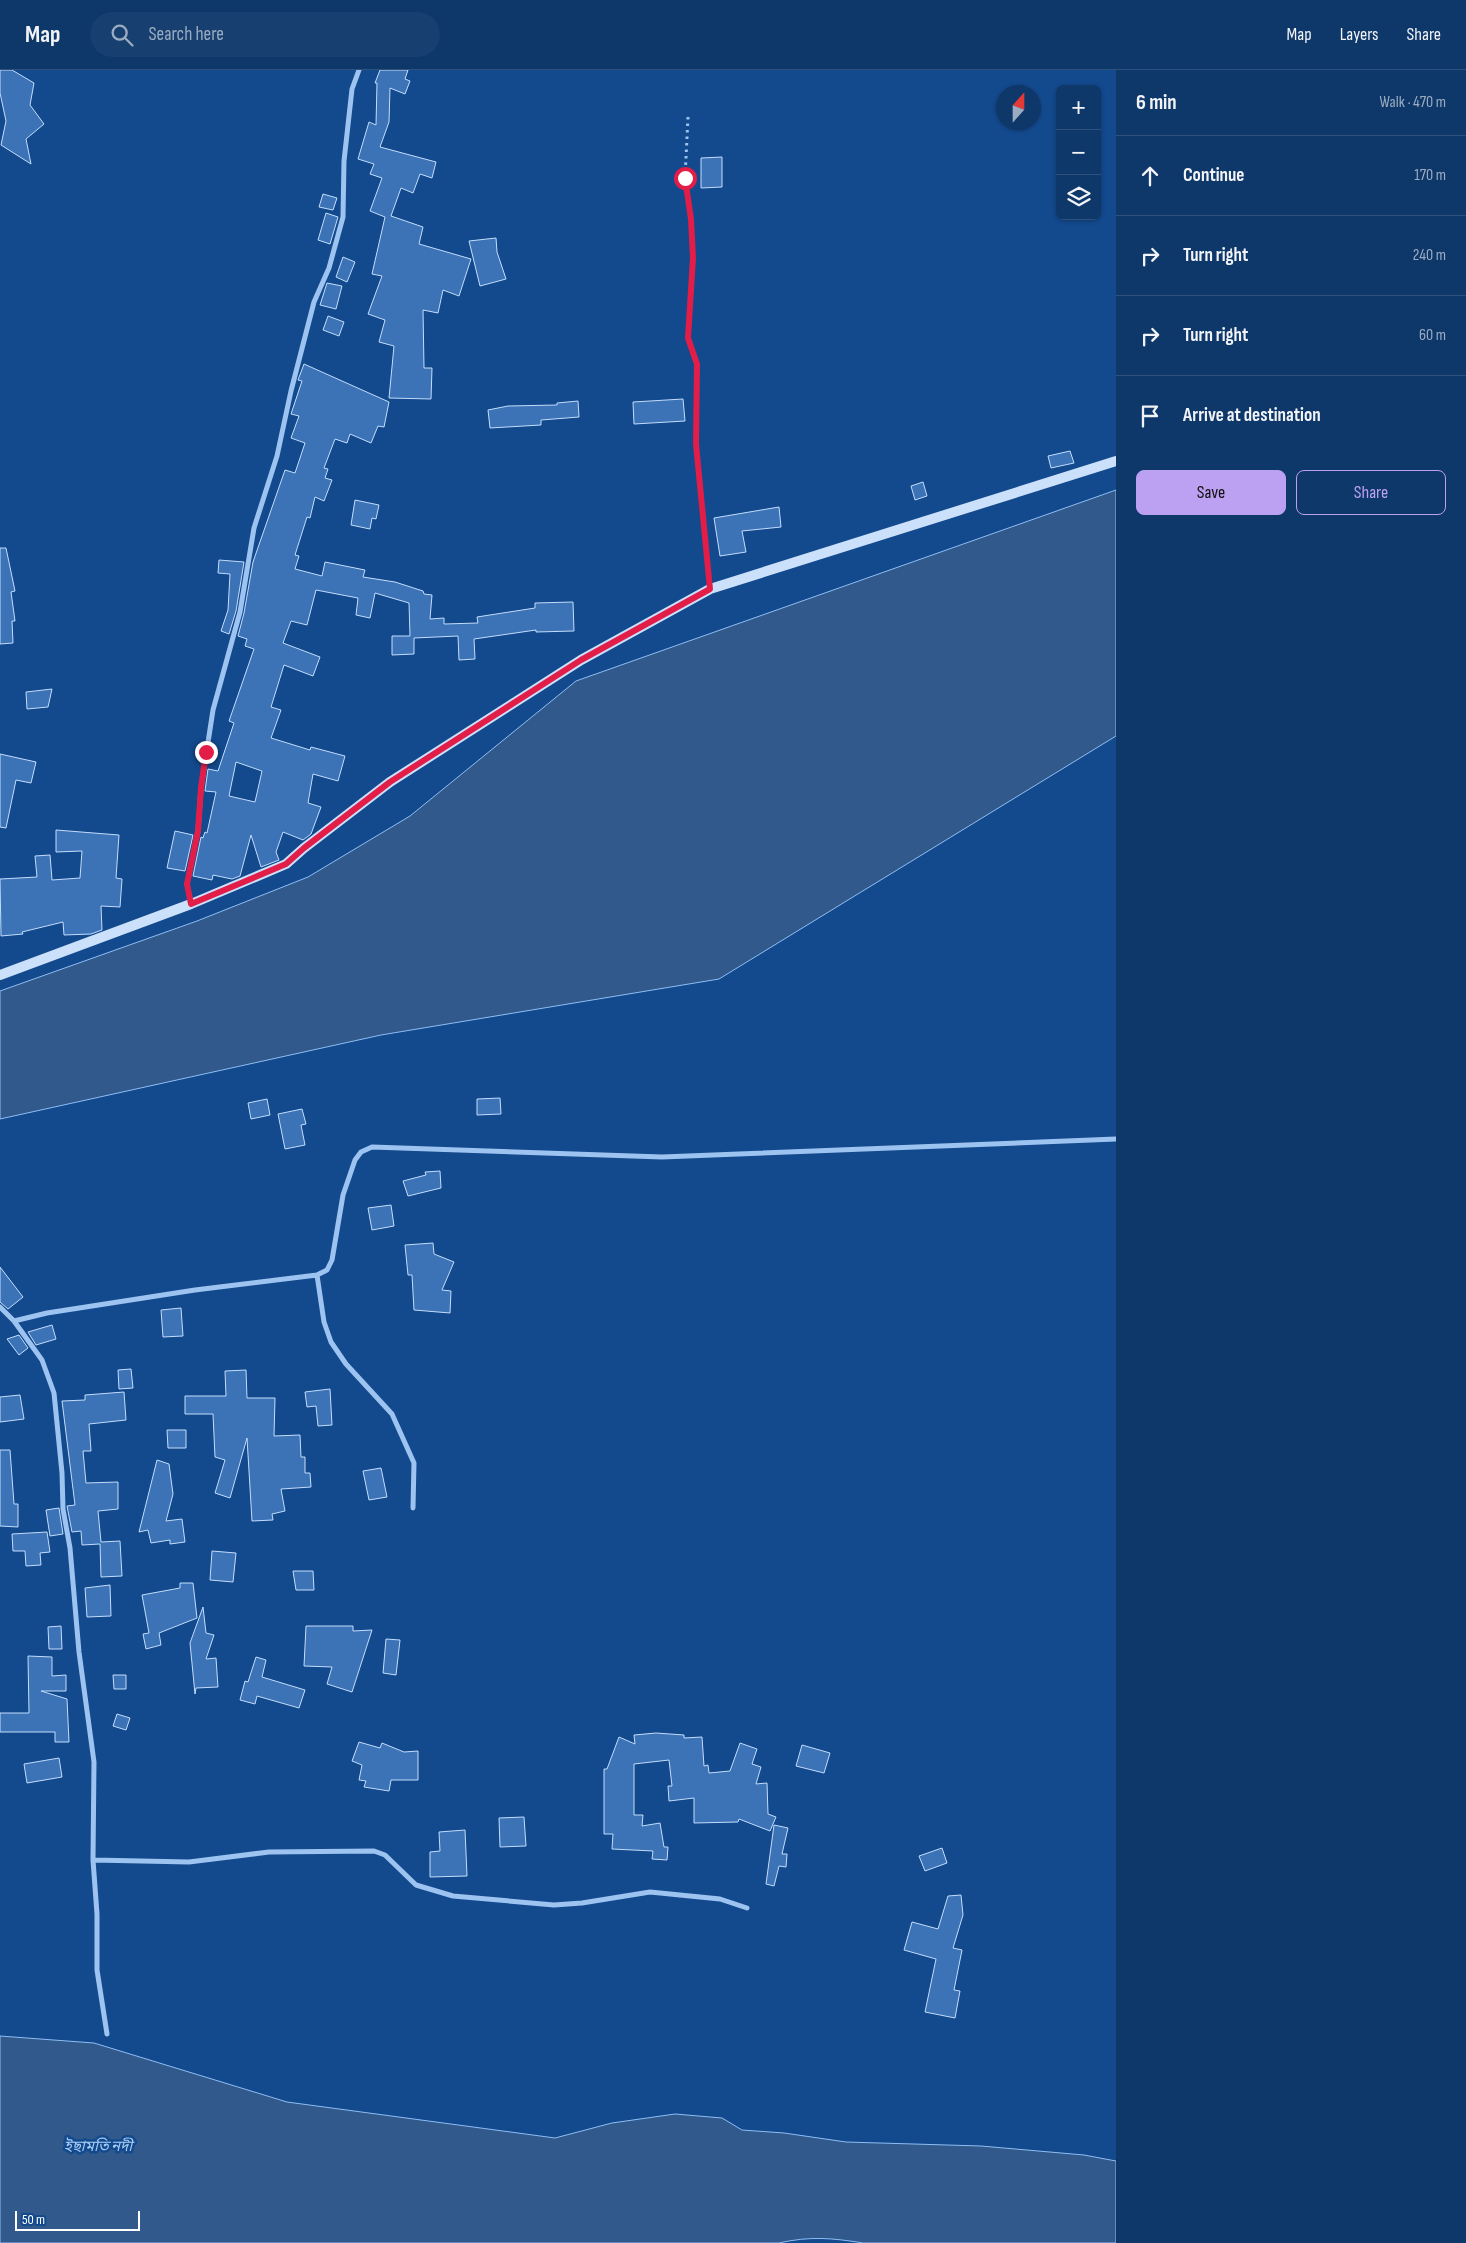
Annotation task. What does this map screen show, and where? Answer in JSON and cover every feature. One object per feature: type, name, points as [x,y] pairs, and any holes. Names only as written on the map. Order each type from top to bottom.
[{"type":"street","points":[[191,904],[187,884],[198,831],[201,788],[213,710],[240,612],[254,528],[277,456],[290,391],[314,302],[329,268],[343,217],[346,143],[352,89],[359,70]]},
{"type":"street","points":[[0,975],[191,904],[286,864],[390,782],[581,660],[710,589],[1116,462]]},
{"type":"street","points":[[14,1321],[47,1313],[195,1290],[317,1275],[327,1270],[332,1260],[344,1195],[355,1160],[361,1152],[372,1147],[662,1158],[1116,1139]]},
{"type":"street","points":[[317,1275],[324,1322],[331,1342],[346,1364],[392,1414],[414,1463],[413,1508]]},
{"type":"street","points":[[0,1307],[14,1321],[42,1360],[54,1393],[79,1652],[94,1762],[97,1970],[107,2034]]},
{"type":"street","points":[[94,1860],[189,1862],[269,1852],[374,1850],[385,1855],[416,1886],[453,1896],[554,1905],[582,1903],[650,1892],[720,1899],[747,1908]]},
{"type":"path","points":[[688,117],[685,178],[691,219],[693,258],[688,338],[697,364],[696,444],[710,589]]},
{"type":"water","points":[[1116,490],[1116,736],[719,979],[381,1035],[0,1119],[0,991],[197,921],[308,877],[410,816],[576,681]]},
{"type":"water","name":"ইছামতি নদী","points":[[0,2036],[94,2043],[287,2102],[555,2138],[612,2123],[675,2114],[722,2118],[742,2130],[784,2133],[846,2142],[981,2146],[1084,2155],[1116,2161],[1116,2243],[863,2243],[821,2238],[779,2243],[0,2243]]},
{"type":"building","points":[[0,70],[12,70],[34,83],[30,105],[44,124],[26,139],[31,164],[1,145],[6,121],[0,93]]},
{"type":"building","points":[[380,70],[408,70],[405,79],[410,81],[405,94],[390,88],[389,122],[380,147],[436,162],[432,178],[420,174],[413,193],[401,188],[391,216],[423,227],[419,244],[471,259],[459,296],[443,290],[438,313],[423,310],[424,368],[432,368],[431,399],[389,398],[394,346],[379,342],[385,320],[368,314],[382,276],[372,274],[385,217],[370,211],[382,178],[370,174],[374,164],[358,159],[369,122],[376,125],[377,83],[375,83]]},
{"type":"building","points":[[722,157],[722,187],[701,188],[701,158]]},
{"type":"building","points":[[323,194],[337,198],[333,210],[319,207]]},
{"type":"building","points":[[326,213],[338,217],[330,244],[318,240]]},
{"type":"building","points":[[496,238],[497,252],[506,279],[480,286],[469,241]]},
{"type":"building","points":[[343,257],[355,262],[347,282],[336,277]]},
{"type":"building","points":[[327,283],[342,286],[336,309],[320,305]]},
{"type":"building","points":[[328,316],[344,322],[339,336],[323,330]]},
{"type":"building","points":[[304,364],[389,402],[384,427],[378,426],[371,443],[350,434],[347,443],[335,439],[324,468],[328,469],[325,478],[332,480],[324,501],[315,497],[310,518],[307,517],[295,555],[299,556],[295,569],[322,576],[325,562],[365,570],[363,577],[395,582],[423,591],[424,594],[432,595],[430,619],[444,618],[444,624],[478,623],[477,617],[535,608],[535,603],[573,602],[574,631],[536,632],[536,630],[474,639],[475,659],[459,660],[458,636],[414,638],[414,654],[392,655],[392,636],[410,636],[409,603],[375,593],[370,618],[356,615],[358,598],[316,590],[307,625],[291,621],[283,643],[320,657],[313,676],[284,665],[271,707],[281,710],[271,738],[310,750],[311,747],[345,756],[338,781],[313,774],[308,803],[321,807],[311,834],[303,840],[283,832],[276,852],[279,860],[261,867],[251,835],[240,876],[232,879],[213,875],[212,880],[193,876],[201,837],[203,838],[205,832],[207,833],[216,792],[205,791],[208,769],[218,771],[234,723],[229,721],[254,649],[245,646],[247,639],[238,636],[253,562],[285,470],[295,473],[305,443],[291,438],[299,416],[291,414],[302,381],[298,380]],"holes":[[[236,762],[262,771],[255,802],[229,796]]]},
{"type":"building","points":[[683,399],[685,421],[634,424],[633,402]]},
{"type":"building","points":[[578,401],[579,417],[541,420],[541,425],[490,428],[488,410],[508,406],[557,405],[557,403]]},
{"type":"building","points":[[1070,451],[1074,463],[1051,468],[1048,456]]},
{"type":"building","points":[[923,482],[927,496],[915,500],[911,486]]},
{"type":"building","points":[[355,500],[379,505],[376,519],[372,518],[370,529],[351,525]]},
{"type":"building","points":[[779,507],[781,527],[742,531],[746,552],[720,556],[714,518]]},
{"type":"building","points":[[0,548],[6,548],[15,591],[11,592],[15,621],[12,621],[13,643],[0,644]]},
{"type":"building","points":[[219,560],[244,562],[236,611],[229,634],[221,631],[228,610],[230,574],[218,573]]},
{"type":"building","points":[[52,689],[48,707],[27,709],[26,692]]},
{"type":"building","points":[[0,754],[36,762],[31,783],[16,780],[6,828],[0,827]]},
{"type":"building","points":[[56,830],[119,835],[116,878],[122,879],[120,907],[101,906],[102,930],[91,934],[64,935],[63,922],[22,932],[23,934],[1,936],[0,879],[37,877],[35,856],[50,855],[52,880],[80,878],[82,851],[56,852]]},
{"type":"building","points":[[175,831],[193,835],[185,871],[167,868]]},
{"type":"building","points":[[500,1098],[501,1114],[477,1115],[477,1099]]},
{"type":"building","points":[[267,1099],[270,1115],[251,1119],[248,1103]]},
{"type":"building","points":[[302,1109],[306,1124],[301,1125],[305,1145],[285,1149],[278,1114]]},
{"type":"building","points":[[440,1171],[441,1188],[408,1196],[403,1181],[426,1175],[425,1172]]},
{"type":"building","points":[[391,1205],[394,1226],[372,1230],[368,1208]]},
{"type":"building","points":[[433,1243],[434,1254],[454,1262],[442,1290],[451,1291],[450,1313],[414,1310],[412,1275],[408,1275],[405,1245]]},
{"type":"building","points":[[0,1267],[23,1297],[8,1309],[0,1302]]},
{"type":"building","points":[[181,1308],[183,1336],[163,1337],[161,1310]]},
{"type":"building","points":[[52,1325],[56,1339],[36,1345],[28,1332]]},
{"type":"building","points":[[19,1335],[28,1348],[19,1355],[7,1339]]},
{"type":"building","points":[[131,1369],[133,1388],[119,1389],[118,1370]]},
{"type":"building","points":[[246,1370],[247,1398],[275,1398],[274,1436],[300,1435],[301,1457],[305,1457],[305,1473],[310,1473],[311,1487],[281,1489],[285,1511],[272,1514],[273,1520],[252,1521],[247,1438],[230,1498],[215,1493],[225,1460],[215,1457],[213,1414],[185,1414],[185,1396],[226,1396],[225,1371]]},
{"type":"building","points":[[330,1389],[332,1425],[318,1426],[316,1406],[307,1407],[305,1392]]},
{"type":"building","points":[[124,1392],[126,1420],[89,1424],[91,1451],[83,1451],[86,1483],[118,1482],[118,1509],[98,1511],[101,1542],[120,1541],[122,1576],[101,1577],[100,1544],[82,1545],[81,1531],[72,1532],[67,1506],[75,1505],[62,1401],[85,1400],[85,1395]]},
{"type":"building","points":[[20,1395],[24,1419],[0,1422],[0,1397]]},
{"type":"building","points":[[167,1430],[186,1430],[186,1448],[168,1448]]},
{"type":"building","points":[[0,1450],[10,1450],[14,1504],[18,1504],[18,1527],[0,1526]]},
{"type":"building","points":[[157,1460],[169,1464],[173,1494],[166,1521],[182,1519],[185,1542],[170,1544],[170,1540],[151,1543],[148,1530],[139,1532]]},
{"type":"building","points":[[381,1468],[387,1497],[369,1500],[363,1471]]},
{"type":"building","points":[[59,1508],[63,1534],[50,1536],[46,1510]]},
{"type":"building","points":[[47,1532],[50,1552],[40,1553],[41,1565],[26,1566],[25,1551],[13,1551],[12,1534]]},
{"type":"building","points":[[212,1551],[236,1553],[233,1582],[210,1580]]},
{"type":"building","points":[[293,1571],[313,1571],[314,1590],[296,1590]]},
{"type":"building","points":[[180,1583],[193,1583],[197,1618],[159,1633],[161,1645],[146,1649],[143,1634],[149,1633],[142,1595],[180,1588]]},
{"type":"building","points":[[110,1585],[111,1616],[87,1617],[85,1588]]},
{"type":"building","points":[[203,1607],[206,1633],[214,1635],[206,1659],[216,1658],[218,1687],[196,1688],[195,1694],[190,1643]]},
{"type":"building","points":[[61,1626],[62,1649],[49,1649],[48,1627]]},
{"type":"building","points":[[306,1626],[353,1626],[353,1631],[372,1630],[352,1692],[327,1684],[332,1667],[304,1666]]},
{"type":"building","points":[[386,1639],[400,1640],[396,1675],[383,1673]]},
{"type":"building","points":[[28,1656],[52,1657],[52,1676],[66,1675],[66,1691],[41,1691],[67,1699],[69,1742],[55,1742],[55,1732],[0,1732],[0,1713],[29,1713]]},
{"type":"building","points":[[256,1657],[266,1660],[262,1677],[305,1690],[299,1708],[257,1696],[255,1704],[240,1700],[245,1681],[248,1682]]},
{"type":"building","points":[[113,1675],[126,1675],[126,1689],[114,1689]]},
{"type":"building","points":[[117,1714],[130,1718],[126,1730],[113,1726]]},
{"type":"building","points":[[656,1733],[684,1735],[684,1738],[702,1737],[704,1766],[708,1765],[709,1773],[730,1771],[740,1743],[757,1749],[752,1764],[761,1767],[756,1784],[767,1783],[768,1814],[776,1817],[770,1831],[739,1819],[738,1822],[694,1823],[694,1798],[669,1801],[668,1786],[672,1786],[669,1760],[634,1764],[634,1815],[643,1815],[642,1826],[660,1823],[664,1847],[668,1847],[667,1860],[652,1859],[653,1851],[612,1849],[613,1834],[604,1834],[604,1769],[607,1769],[619,1737],[635,1744],[634,1735]]},
{"type":"building","points":[[359,1742],[380,1748],[382,1743],[404,1752],[418,1751],[418,1780],[391,1780],[389,1791],[364,1787],[366,1781],[359,1780],[362,1765],[352,1761]]},
{"type":"building","points":[[802,1745],[830,1753],[824,1773],[796,1766]]},
{"type":"building","points":[[59,1758],[62,1777],[27,1783],[24,1764]]},
{"type":"building","points":[[524,1817],[526,1846],[500,1847],[499,1818]]},
{"type":"building","points":[[774,1825],[788,1828],[782,1854],[787,1854],[786,1867],[779,1866],[774,1886],[766,1884]]},
{"type":"building","points":[[465,1830],[467,1876],[430,1877],[430,1852],[440,1851],[439,1832]]},
{"type":"building","points":[[942,1848],[947,1863],[925,1871],[919,1856]]},
{"type":"building","points":[[961,1895],[963,1915],[953,1948],[962,1950],[954,1990],[960,1991],[955,2018],[925,2012],[936,1959],[904,1950],[912,1922],[938,1929],[948,1896]]},
{"type":"route","points":[[206,752],[198,831],[187,884],[191,904],[286,864],[390,782],[581,660],[710,589],[696,444],[695,387],[697,364],[688,338],[693,258],[691,219],[685,178]]}]
